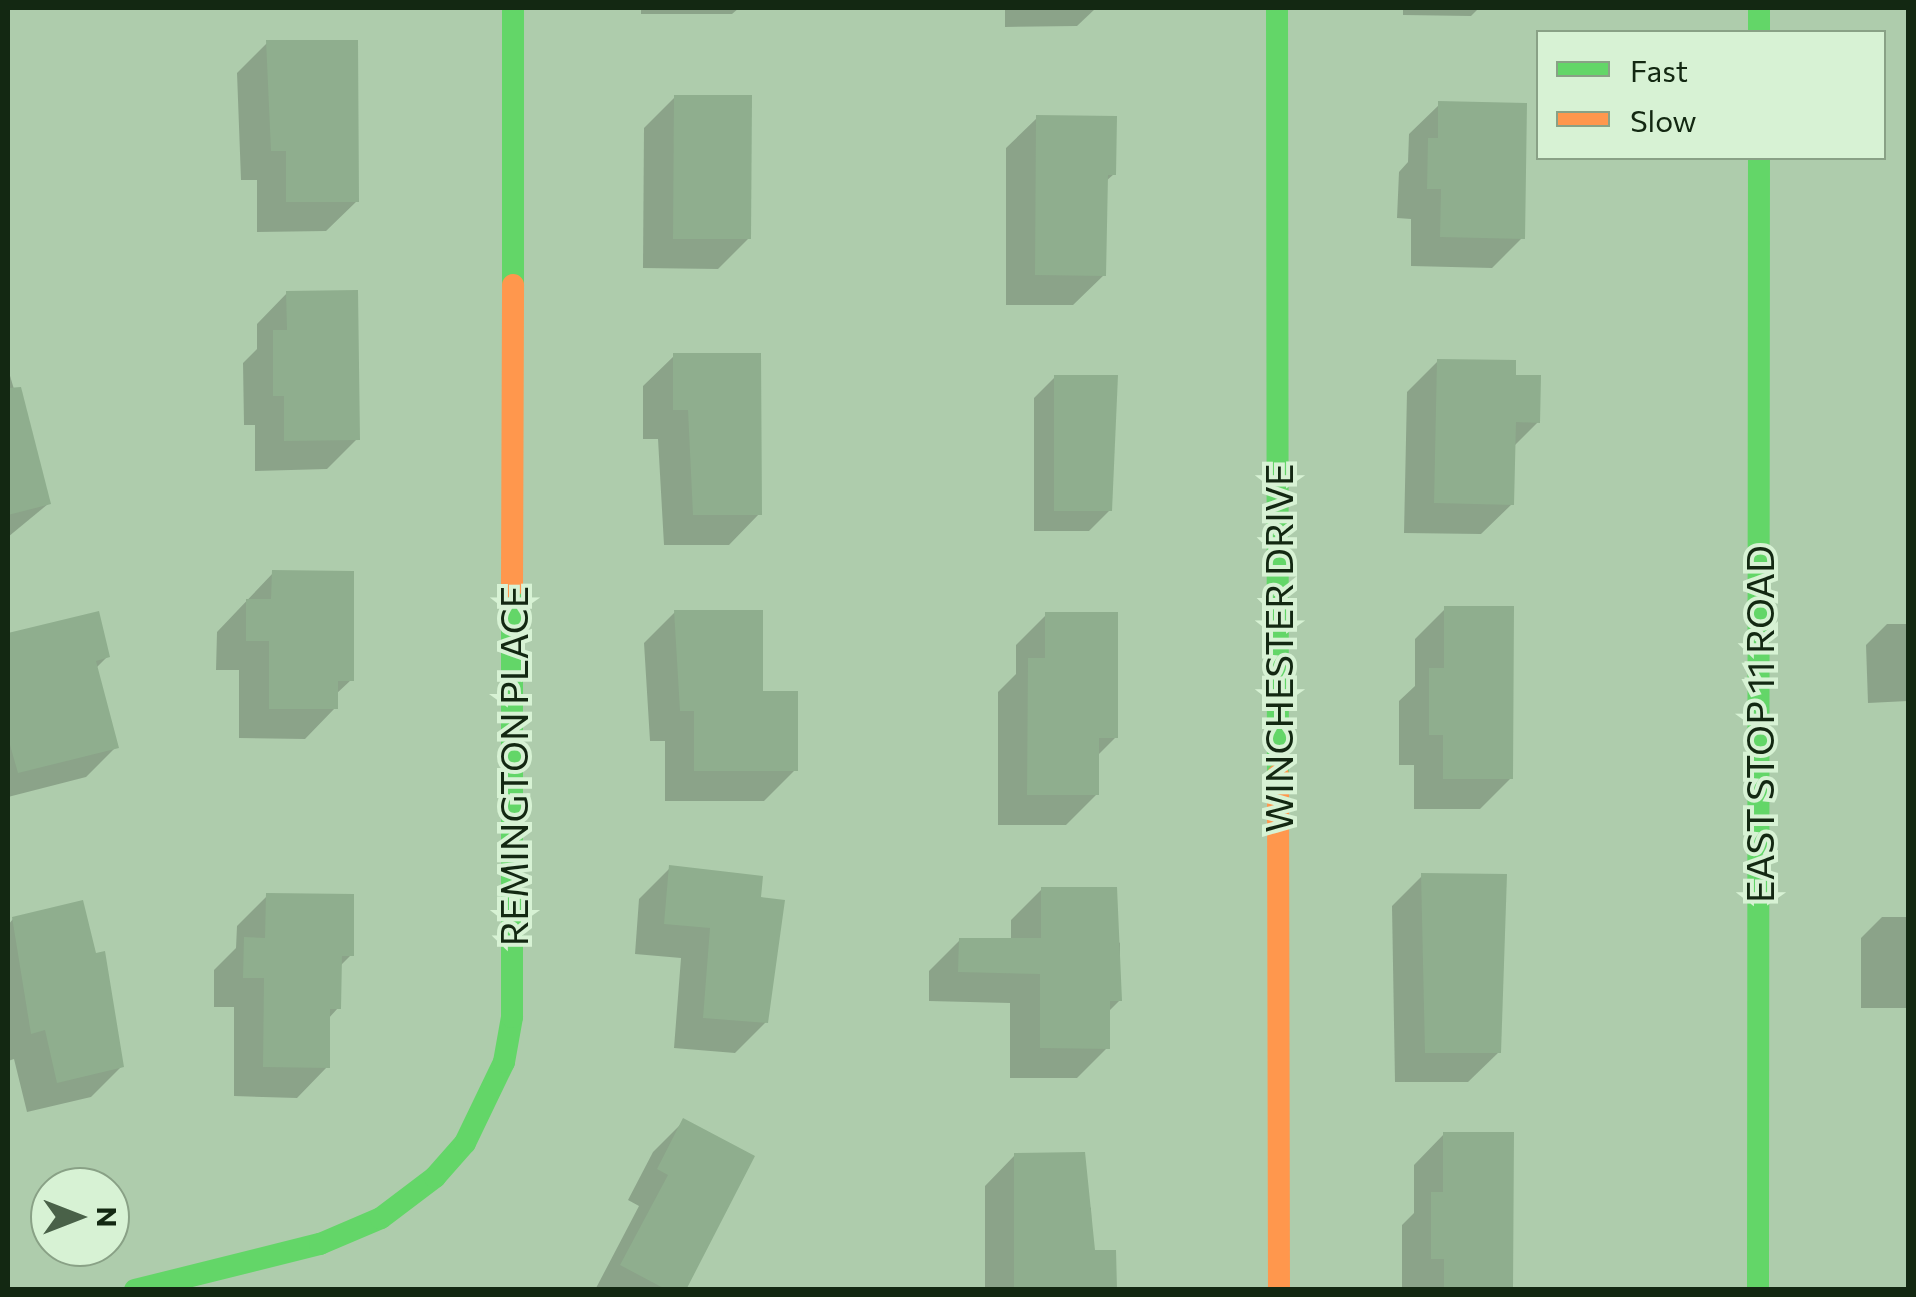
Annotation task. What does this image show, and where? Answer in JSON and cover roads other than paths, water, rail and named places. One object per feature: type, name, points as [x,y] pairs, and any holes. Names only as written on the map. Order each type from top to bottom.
[{"type":"street","name":"REMINGTON PLACE","points":[[135,1290],[320,1244],[381,1218],[435,1177],[465,1143],[504,1062],[512,1017],[513,8]]},
{"type":"street","name":"WINCHESTER DRIVE","points":[[1278,8],[1278,1290]]},
{"type":"street","name":"EAST STOP 11 ROAD","points":[[1758,1290],[1759,160]]}]
